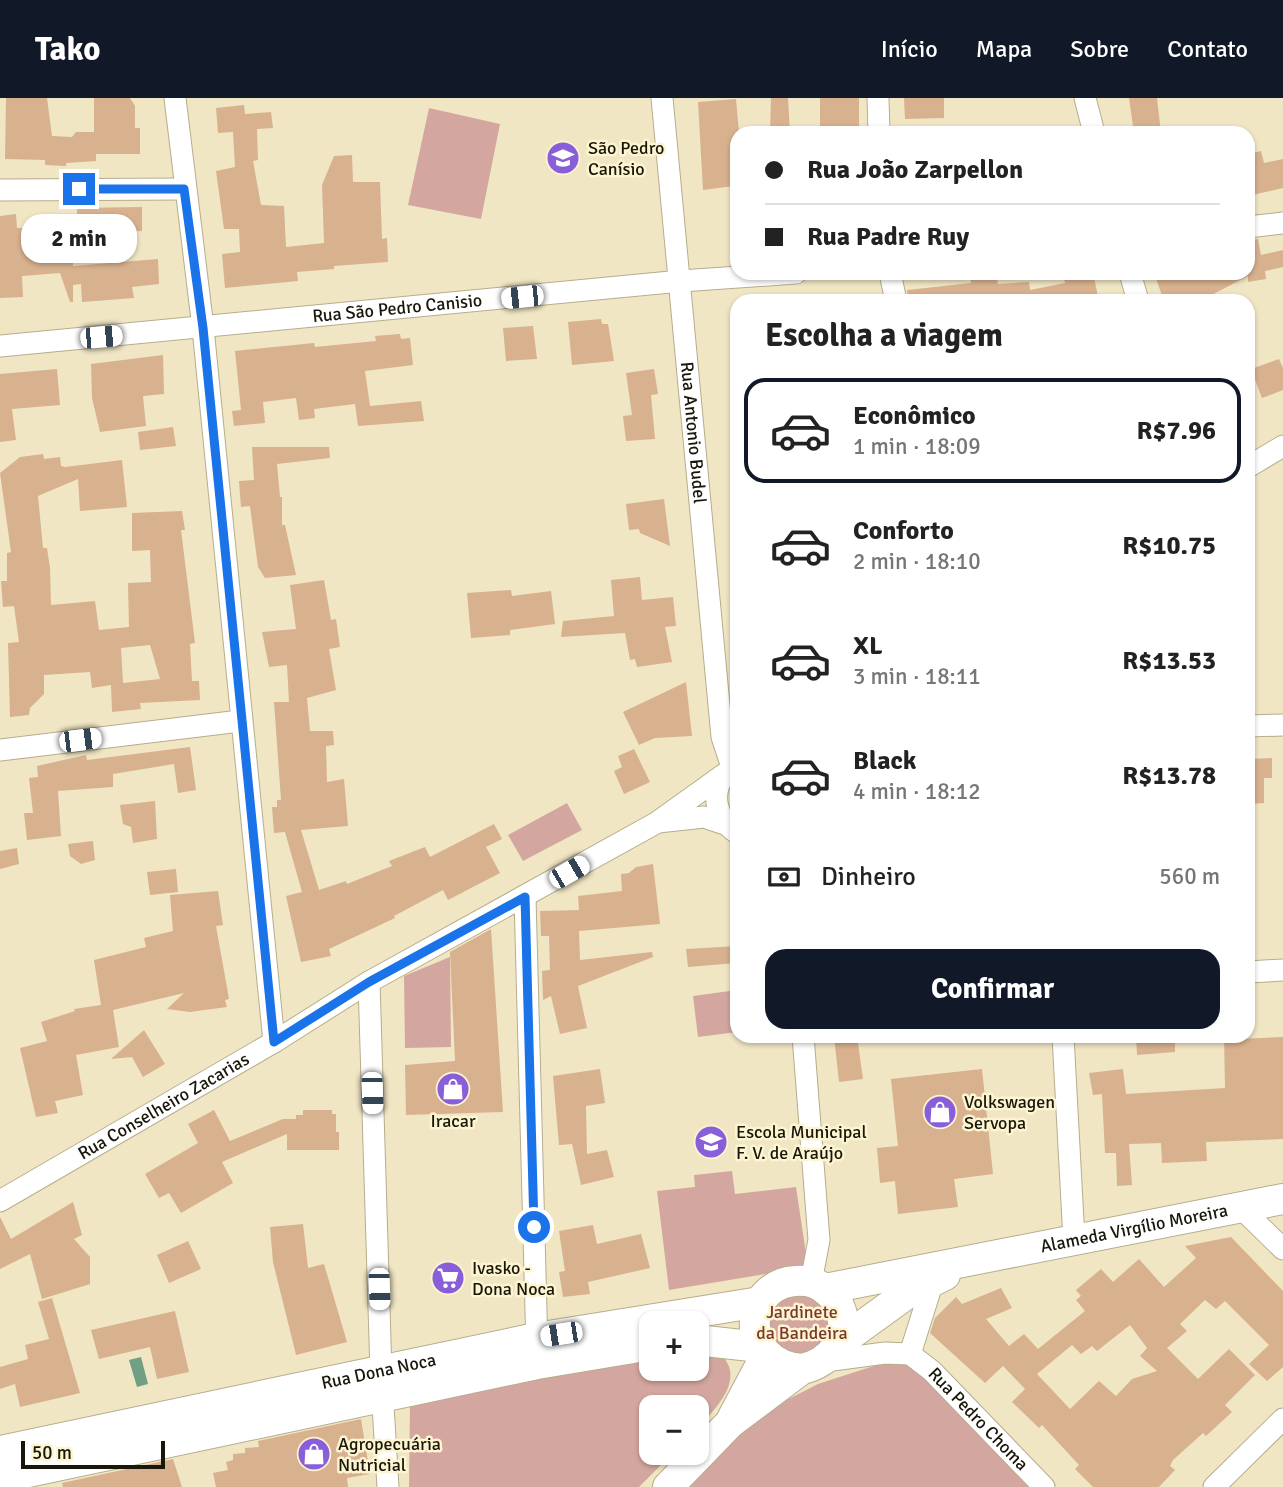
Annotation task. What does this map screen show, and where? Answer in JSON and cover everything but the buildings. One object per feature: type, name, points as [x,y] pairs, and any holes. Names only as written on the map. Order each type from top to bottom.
[{"type":"main road","name":"Alameda Virgílio Moreira","points":[[818,1285],[984,1259],[1283,1199]]},
{"type":"main road","name":"Alameda Virgílio Moreira","points":[[730,1423],[905,1295],[984,1259]]},
{"type":"main road","points":[[668,1487],[730,1423],[744,1395],[763,1351],[755,1331],[755,1315],[760,1302],[782,1283],[818,1285],[835,1299],[842,1313],[822,1357],[788,1368],[763,1351],[709,1341]]},
{"type":"main road","name":"Rua Dona Noca","points":[[0,1451],[114,1440],[382,1386],[760,1302]]},
{"type":"main road","points":[[709,1341],[736,1366],[744,1395]]},
{"type":"main road","name":"Rua Dona Noca","points":[[537,1351],[639,1346]]},
{"type":"main road","name":"Rua Dona Noca","points":[[0,1478],[114,1440]]},
{"type":"street","points":[[175,98],[203,328],[274,1042]]},
{"type":"street","name":"Rua Antonio Budel","points":[[662,98],[722,737],[730,765]]},
{"type":"street","points":[[878,98],[879,126]]},
{"type":"street","points":[[1085,98],[1092,126]]},
{"type":"street","points":[[0,190],[184,189]]},
{"type":"street","points":[[1255,226],[1283,223]]},
{"type":"street","name":"Rua São Pedro Canisio","points":[[0,346],[730,278]]},
{"type":"street","points":[[1255,463],[1283,446]]},
{"type":"street","points":[[0,750],[240,720]]},
{"type":"street","points":[[1255,726],[1283,725]]},
{"type":"street","name":"Rua Conselheiro Zacarias","points":[[0,1201],[274,1042],[369,982],[656,823],[730,770]]},
{"type":"street","points":[[730,771],[716,800],[730,826]]},
{"type":"street","name":"Rua Conselheiro Zacarias","points":[[656,823],[704,817],[730,828]]},
{"type":"street","points":[[525,897],[537,1351]]},
{"type":"street","points":[[1255,972],[1283,970]]},
{"type":"street","points":[[369,982],[382,1386],[388,1487]]},
{"type":"street","points":[[804,1043],[819,1240],[818,1285]]},
{"type":"street","points":[[1062,1043],[1074,1240]]},
{"type":"street","points":[[1240,1208],[1283,1249]]},
{"type":"street","points":[[822,1357],[909,1354],[933,1281]]},
{"type":"street","name":"Rua Pedro Choma","points":[[909,1354],[932,1371],[1044,1487]]},
{"type":"street","points":[[1214,1487],[1283,1419]]},
{"type":"green space","points":[[429,108],[500,124],[481,219],[408,205]]},
{"type":"green space","points":[[567,803],[582,830],[523,861],[508,835]]},
{"type":"green space","points":[[450,957],[451,1047],[405,1048],[404,976]]},
{"type":"green space","points":[[730,991],[730,1033],[698,1037],[693,996]]},
{"type":"green space","points":[[732,1171],[735,1194],[796,1187],[808,1267],[669,1290],[657,1191],[695,1187],[694,1175]]},
{"type":"green space","name":"Jardinete da Bandeira","points":[[788,1291],[828,1299],[833,1340],[798,1357],[775,1344],[769,1334],[770,1313]]},
{"type":"green space","points":[[709,1349],[722,1356],[730,1375],[724,1395],[709,1415],[709,1395],[639,1395],[639,1465],[661,1465],[639,1487],[409,1487],[410,1404],[639,1353],[639,1381],[709,1381]]},
{"type":"green space","points":[[895,1359],[913,1364],[1035,1487],[681,1487],[705,1465],[709,1465],[709,1461],[761,1413],[818,1384]]},
{"type":"shaded area","points":[[141,1357],[148,1384],[137,1387],[129,1360]]},
{"type":"place","name":"São Pedro Canísio","points":[[563,158]]},
{"type":"place","name":"Iracar","points":[[453,1089]]},
{"type":"place","name":"Volkswagen Servopa","points":[[940,1112]]},
{"type":"place","name":"Escola Municipal F. V. de Araújo","points":[[711,1142]]},
{"type":"place","name":"Ivasko - Dona Noca","points":[[448,1278]]},
{"type":"place","name":"Agropecuária Nutricial","points":[[314,1454]]},
{"type":"route","points":[[79,189],[184,189],[203,328],[274,1042],[369,982],[525,897],[534,1227]]}]
